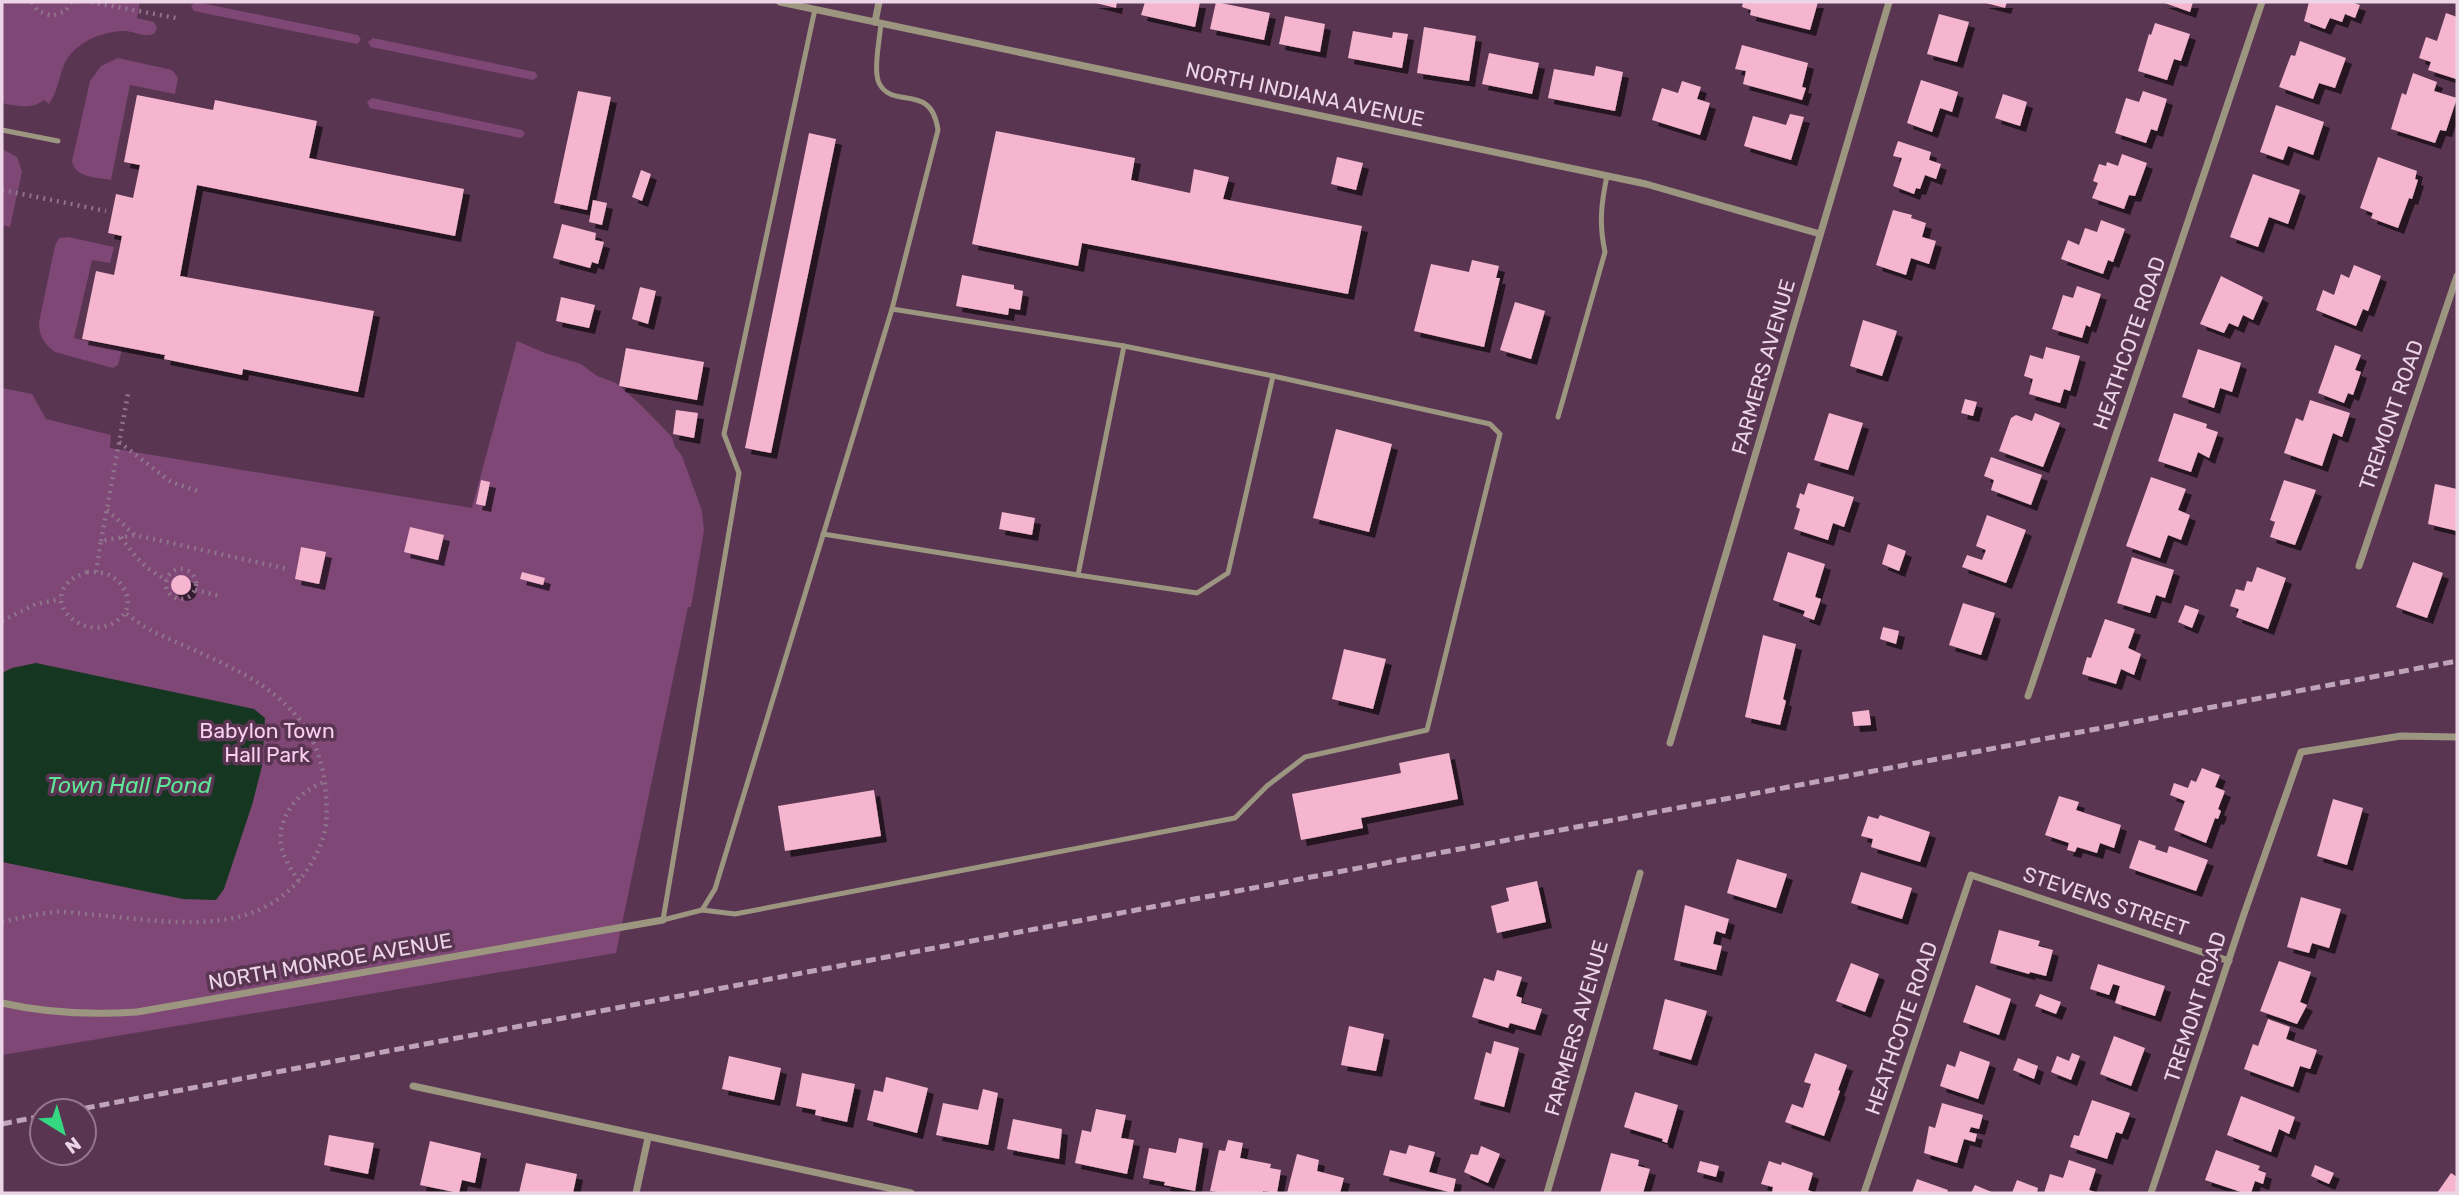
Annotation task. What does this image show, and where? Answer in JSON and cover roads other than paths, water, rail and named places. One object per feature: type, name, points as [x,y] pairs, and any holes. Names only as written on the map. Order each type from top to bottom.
[{"type":"street","name":"NORTH INDIANA AVENUE","points":[[780,2],[1646,184],[1821,234]]},
{"type":"street","points":[[878,22],[879,2]]},
{"type":"street","name":"FARMERS AVENUE","points":[[1670,743],[1889,2]]},
{"type":"street","name":"HEATHCOTE ROAD","points":[[2028,696],[2262,2]]},
{"type":"street","name":"TREMONT ROAD","points":[[2359,566],[2457,276]]},
{"type":"street","name":"TREMONT ROAD","points":[[2151,1193],[2301,752],[2401,736],[2457,737]]},
{"type":"street","name":"FARMERS AVENUE","points":[[1547,1193],[1640,873]]},
{"type":"street","name":"HEATHCOTE ROAD","points":[[1864,1193],[1971,875]]},
{"type":"street","name":"STEVENS STREET","points":[[1971,875],[2229,961]]},
{"type":"street","name":"NORTH MONROE AVENUE","points":[[2,1003],[45,1011],[106,1014],[159,1009],[663,919]]},
{"type":"street","points":[[412,1086],[911,1193]]},
{"type":"street","points":[[636,1193],[648,1138]]},
{"type":"lane","points":[[815,9],[724,434],[739,473],[663,919],[702,909],[735,914],[1235,818],[1267,786],[1305,757],[1427,730],[1500,434],[1490,424],[1124,346],[892,309]]},
{"type":"lane","points":[[702,909],[715,889],[824,534],[892,309],[939,130],[932,109],[920,100],[889,94],[880,84],[877,75],[878,22]]},
{"type":"lane","points":[[2,130],[58,141]]},
{"type":"lane","points":[[1558,416],[1605,252],[1600,230],[1601,203],[1607,176]]},
{"type":"lane","points":[[1078,575],[1124,346]]},
{"type":"lane","points":[[824,534],[1197,593],[1228,573],[1273,376]]},
{"type":"water","name":"Town Hall Pond","points":[[36,663],[254,709],[265,718],[262,766],[252,805],[224,889],[216,900],[183,899],[2,862],[2,673]]},
{"type":"railway","points":[[98,1106],[2457,661]]},
{"type":"railway","points":[[2,1124],[28,1119]]},
{"type":"park label","name":"Babylon Town Hall Park","points":[[267,742]]}]
